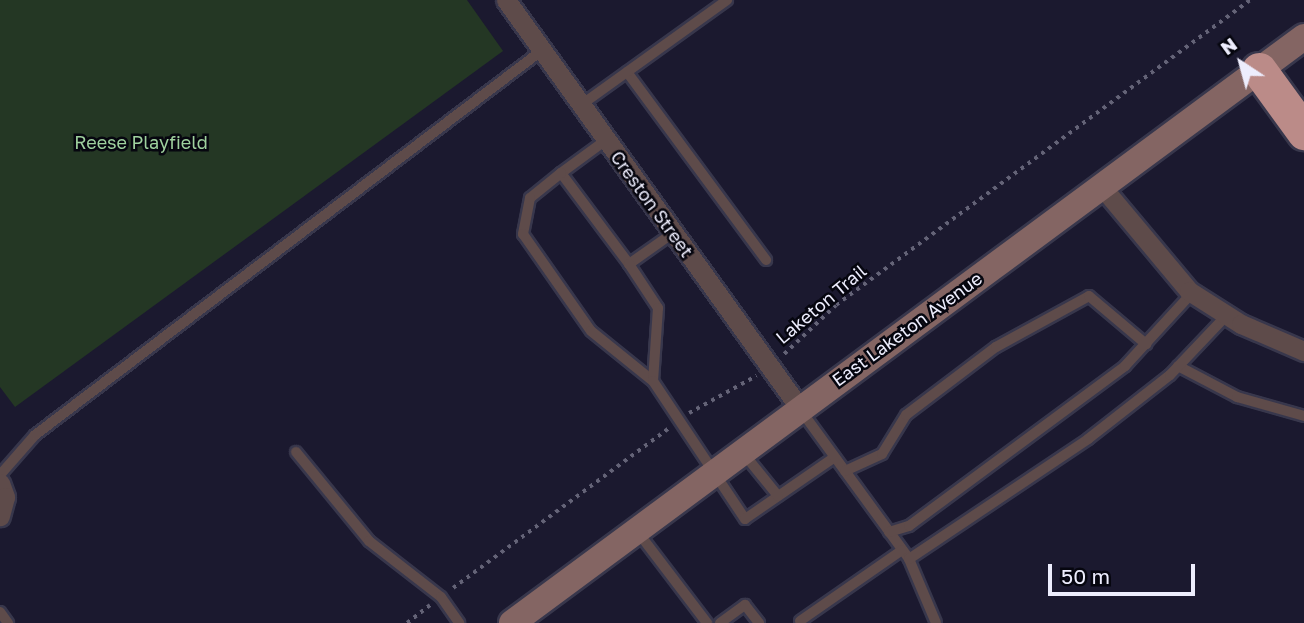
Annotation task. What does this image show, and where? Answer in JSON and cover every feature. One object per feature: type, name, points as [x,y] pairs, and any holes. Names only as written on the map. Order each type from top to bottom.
[{"type":"highway","points":[[1258,70],[1304,114]]},
{"type":"highway","points":[[1258,70],[1304,132]]},
{"type":"main road","name":"East Laketon Avenue","points":[[512,623],[799,407],[1103,188],[1304,37]]},
{"type":"street","name":"Creston Street","points":[[506,0],[799,407]]},
{"type":"street","points":[[1103,188],[1161,264],[1192,293],[1227,315],[1304,351]]},
{"type":"street","points":[[0,483],[5,497],[0,516]]},
{"type":"lane","points":[[581,106],[727,0]]},
{"type":"lane","points":[[0,475],[34,435],[541,51]]},
{"type":"lane","points":[[627,72],[766,260]]},
{"type":"lane","points":[[606,140],[530,198],[523,234],[591,331],[653,382],[716,471],[745,519],[835,457]]},
{"type":"lane","points":[[561,173],[629,264],[657,308],[653,382]]},
{"type":"lane","points":[[629,264],[673,233]]},
{"type":"lane","points":[[889,532],[920,518],[1125,366],[1192,293]]},
{"type":"lane","points":[[845,471],[882,454],[906,415],[996,347],[1089,296],[1146,344]]},
{"type":"lane","points":[[909,559],[1088,439],[1178,366],[1227,315]]},
{"type":"lane","points":[[1178,366],[1237,397],[1304,416]]},
{"type":"lane","points":[[799,407],[909,559],[936,623]]},
{"type":"lane","points":[[742,451],[778,496]]},
{"type":"lane","points":[[296,452],[369,541],[441,597],[459,623]]},
{"type":"lane","points":[[637,531],[707,623]]},
{"type":"lane","points":[[800,621],[902,550]]},
{"type":"lane","points":[[720,623],[745,605],[759,623]]},
{"type":"lane","points":[[0,612],[8,623]]},
{"type":"path","name":"Laketon Trail","points":[[407,623],[680,420],[770,366],[836,306],[1250,0]]},
{"type":"green space","name":"Reese Playfield","points":[[0,0],[467,0],[503,51],[15,407],[0,387]]}]
